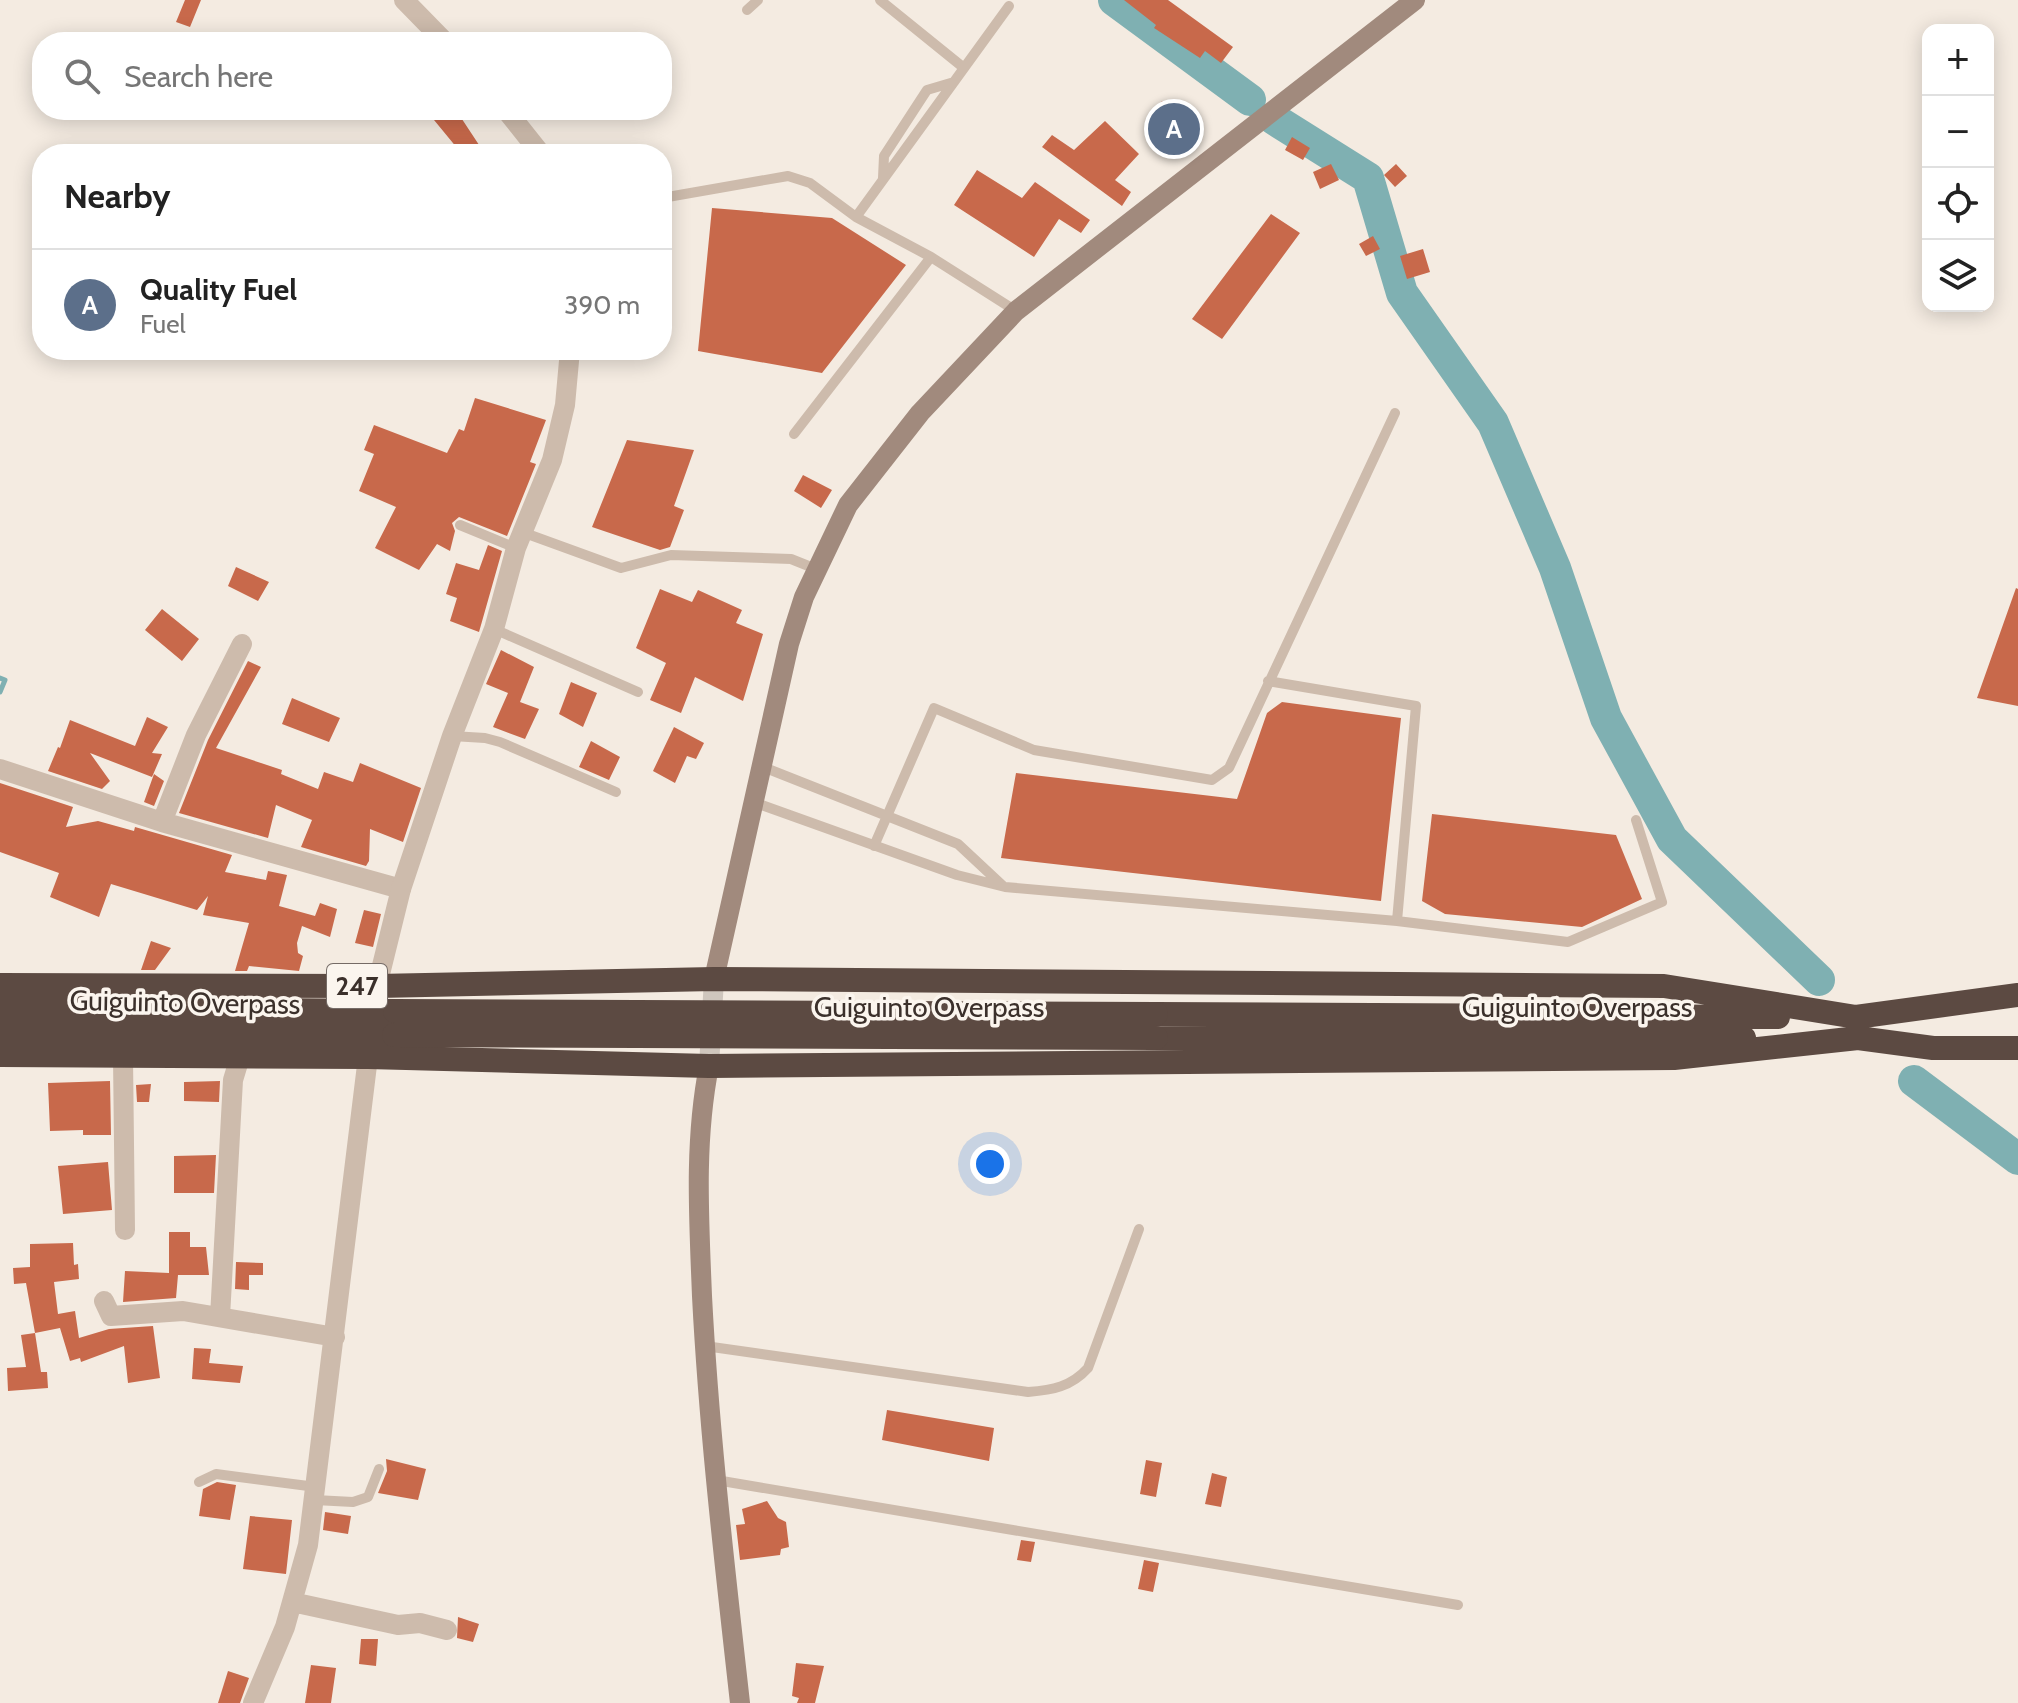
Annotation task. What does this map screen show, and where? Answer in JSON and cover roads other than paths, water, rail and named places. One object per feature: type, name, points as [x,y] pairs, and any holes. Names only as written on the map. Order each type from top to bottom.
[{"type":"highway","name":"247","points":[[0,985],[377,986],[714,979]]},
{"type":"highway","points":[[714,979],[1664,986],[1857,1028],[1933,1048],[2018,1048]]},
{"type":"highway","points":[[0,1055],[368,1057],[709,1066],[1674,1058],[1857,1028],[2018,995]]},
{"type":"highway","name":"Guiguinto Overpass","points":[[0,1008],[394,1023]]},
{"type":"highway","name":"Guiguinto Overpass","points":[[0,1031],[394,1023],[1857,1028]]},
{"type":"main road","points":[[714,979],[756,803],[789,644],[816,569],[848,505],[882,458],[1016,311],[1415,0]]},
{"type":"main road","points":[[709,1066],[702,1099],[697,1198],[716,1480],[740,1703]]},
{"type":"street","points":[[404,0],[435,32]]},
{"type":"street","points":[[514,120],[533,144]]},
{"type":"street","points":[[377,986],[401,889],[452,736],[494,629],[519,540],[552,460],[565,405],[569,360]]},
{"type":"street","points":[[162,822],[196,735],[242,644]]},
{"type":"street","points":[[0,769],[162,822],[401,889]]},
{"type":"street","points":[[123,1057],[125,1230]]},
{"type":"street","points":[[220,1317],[233,1080],[240,1057]]},
{"type":"street","points":[[253,1703],[302,1574],[315,1494],[368,1057]]},
{"type":"street","points":[[104,1301],[111,1316],[183,1311],[335,1337]]},
{"type":"street","points":[[292,1602],[398,1625],[420,1623],[447,1630]]},
{"type":"lane","points":[[747,10],[758,0]]},
{"type":"lane","points":[[880,0],[964,68]]},
{"type":"lane","points":[[856,217],[1009,6]]},
{"type":"lane","points":[[883,178],[884,156],[927,90],[954,82]]},
{"type":"lane","points":[[672,196],[788,176],[810,183],[856,217],[931,257],[1016,311]]},
{"type":"lane","points":[[794,434],[931,257]]},
{"type":"lane","points":[[874,846],[934,708],[1034,750],[1212,780],[1229,768],[1395,413]]},
{"type":"lane","points":[[460,525],[621,568],[671,555],[791,559],[816,569]]},
{"type":"lane","points":[[494,629],[638,692]]},
{"type":"lane","points":[[1268,681],[1416,706],[1397,921]]},
{"type":"lane","points":[[452,736],[500,742],[616,792]]},
{"type":"lane","points":[[763,767],[958,844],[1005,887]]},
{"type":"lane","points":[[756,803],[874,846],[1005,887],[1397,921],[1568,942],[1583,939],[1662,902],[1636,820]]},
{"type":"lane","points":[[705,1346],[1028,1392],[1054,1390],[1078,1379],[1088,1368],[1139,1229]]},
{"type":"lane","points":[[199,1482],[216,1474],[348,1502],[368,1497],[379,1469]]},
{"type":"lane","points":[[716,1480],[1458,1605]]},
{"type":"waterway","points":[[1114,0],[1250,100]]},
{"type":"waterway","points":[[1274,119],[1368,178],[1402,293],[1493,423],[1555,568],[1606,718],[1672,839],[1819,980]]},
{"type":"waterway","points":[[0,678],[5,680],[0,692]]},
{"type":"waterway","points":[[1914,1081],[2018,1159]]},
{"type":"tunnel","points":[[709,1066],[714,979]]},
{"type":"place","name":"Quality Fuel","points":[[1174,129]]}]
